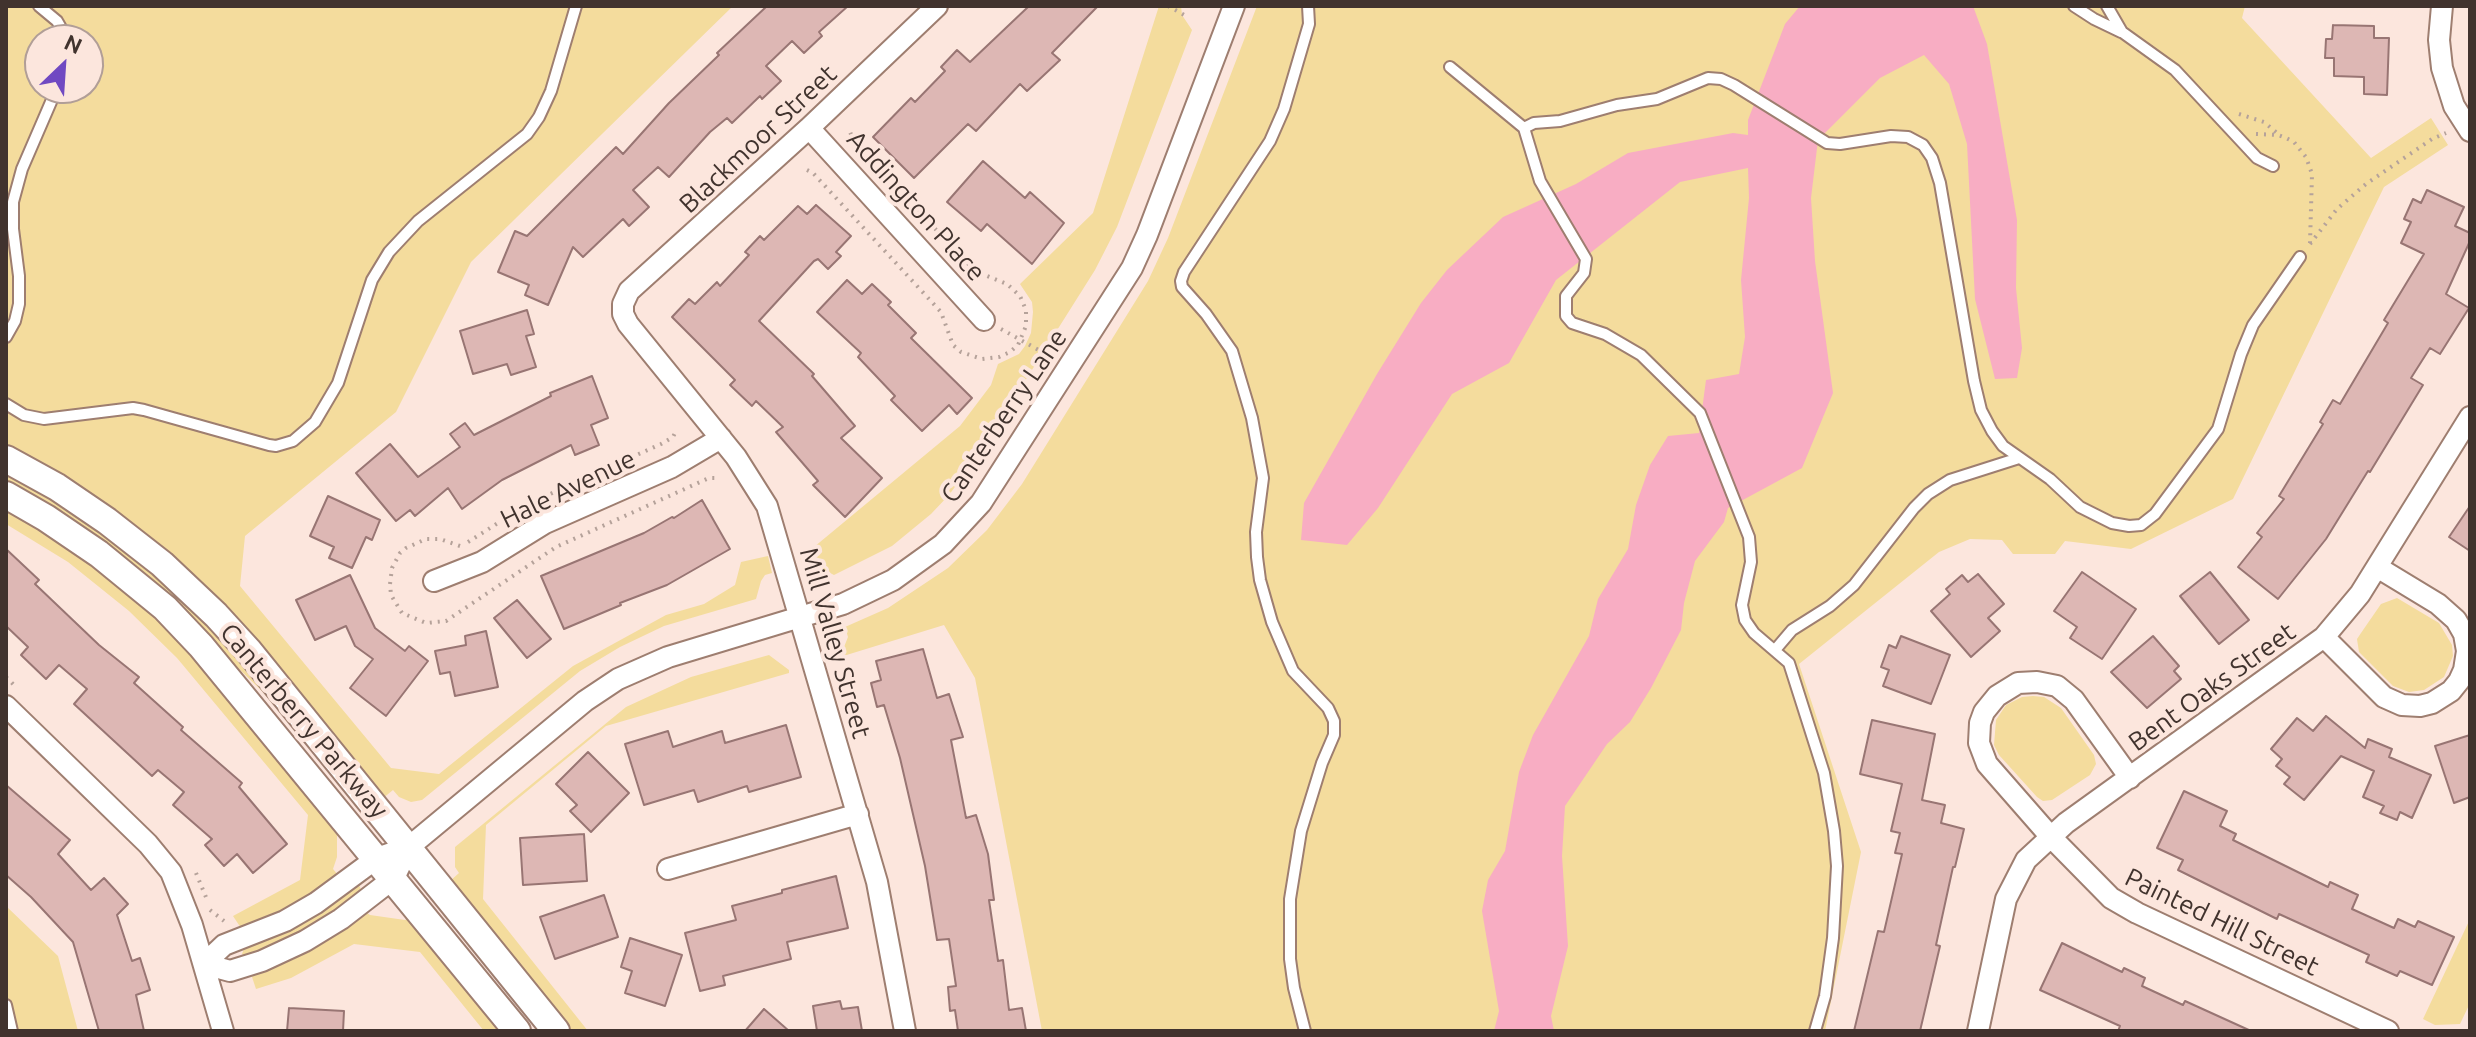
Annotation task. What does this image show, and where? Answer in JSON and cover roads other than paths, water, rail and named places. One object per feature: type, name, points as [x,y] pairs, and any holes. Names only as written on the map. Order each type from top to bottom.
[{"type":"street","name":"Blackmoor Street","points":[[623,314],[623,304],[629,291],[809,128],[937,6]]},
{"type":"street","name":"Canterberry Lane","points":[[204,964],[224,945],[276,925],[316,903],[377,858],[409,847],[585,701],[618,679],[668,657],[843,604],[893,580],[943,544],[981,503],[1132,268],[1234,6]]},
{"type":"street","points":[[2442,6],[2439,40],[2442,68],[2454,106],[2470,131]]},
{"type":"street","name":"Addington Place","points":[[809,128],[984,320]]},
{"type":"street","name":"Mill Valley Street","points":[[623,314],[748,473],[767,506],[858,814],[888,928],[905,1031]]},
{"type":"street","name":"Bent Oaks Street","points":[[1978,1031],[2006,899],[2026,860],[2050,836],[2324,637],[2351,606],[2377,567],[2470,417]]},
{"type":"street","name":"Hale Avenue","points":[[434,581],[482,562],[545,523],[672,467],[721,438]]},
{"type":"street","name":"Canterberry Parkway","points":[[6,459],[57,487],[107,521],[204,602],[248,650],[556,1031]]},
{"type":"street","name":"Canterberry Parkway","points":[[6,495],[90,547],[165,608],[224,670],[517,1031]]},
{"type":"street","name":"Bent Oaks Street","points":[[2324,637],[2384,697],[2402,705],[2432,703],[2451,691],[2459,681],[2467,651],[2464,634],[2456,620],[2438,604],[2377,567]]},
{"type":"street","name":"Bent Oaks Street","points":[[2050,836],[1983,758],[1979,743],[1980,723],[1989,703],[2007,688],[2026,682],[2057,686],[2074,700],[2130,778]]},
{"type":"street","points":[[6,706],[166,864],[182,893],[223,1031]]},
{"type":"street","points":[[668,869],[858,814]]},
{"type":"street","name":"Painted Hill Street","points":[[2050,836],[2102,891],[2121,904],[2388,1031]]},
{"type":"street","name":"Canterberry Lane","points":[[204,964],[230,971],[282,953],[341,919],[394,878],[409,847]]},
{"type":"lane","points":[[39,6],[59,24]]},
{"type":"lane","points":[[6,404],[24,415],[44,419],[133,408],[269,445],[293,441],[315,422],[338,383],[372,280],[389,252],[418,221],[527,134],[539,117],[551,91],[576,6]]},
{"type":"lane","points":[[1305,1031],[1290,959],[1290,899],[1301,831],[1334,735],[1334,721],[1328,708],[1293,671],[1272,622],[1257,557],[1256,532],[1263,478],[1249,405],[1232,351],[1182,287],[1181,281],[1270,141],[1284,109],[1309,24],[1308,6]]},
{"type":"lane","points":[[2074,6],[2122,32],[2175,70],[2257,158],[2273,166]]},
{"type":"lane","points":[[2107,6],[2122,32]]},
{"type":"lane","points":[[1450,67],[1524,128],[1547,195],[1586,259],[1584,273],[1566,296],[1566,316],[1572,323],[1605,334],[1641,355],[1700,413],[1749,537],[1751,562],[1742,605],[1745,620],[1754,633],[1789,663],[1824,773],[1834,831],[1837,866],[1833,938],[1825,996],[1815,1031]]},
{"type":"lane","points":[[1524,128],[1534,123],[1560,121],[1617,105],[1657,99],[1708,78],[1721,79],[1751,95],[1823,142],[1840,144],[1870,137],[1908,137],[1923,145],[1932,158],[1940,183],[1966,342],[1981,410],[2003,446],[2050,479],[2080,507],[2112,523],[2141,525],[2171,497],[2218,429],[2253,325],[2300,257]]},
{"type":"lane","points":[[6,337],[15,321],[19,304],[13,202],[22,169],[50,104]]},
{"type":"lane","points":[[7,286],[19,284]]},
{"type":"lane","points":[[1775,650],[1792,630],[1830,606],[1854,585],[1928,494],[1950,480],[2019,458]]},
{"type":"lane","points":[[6,1005],[12,1031]]}]
